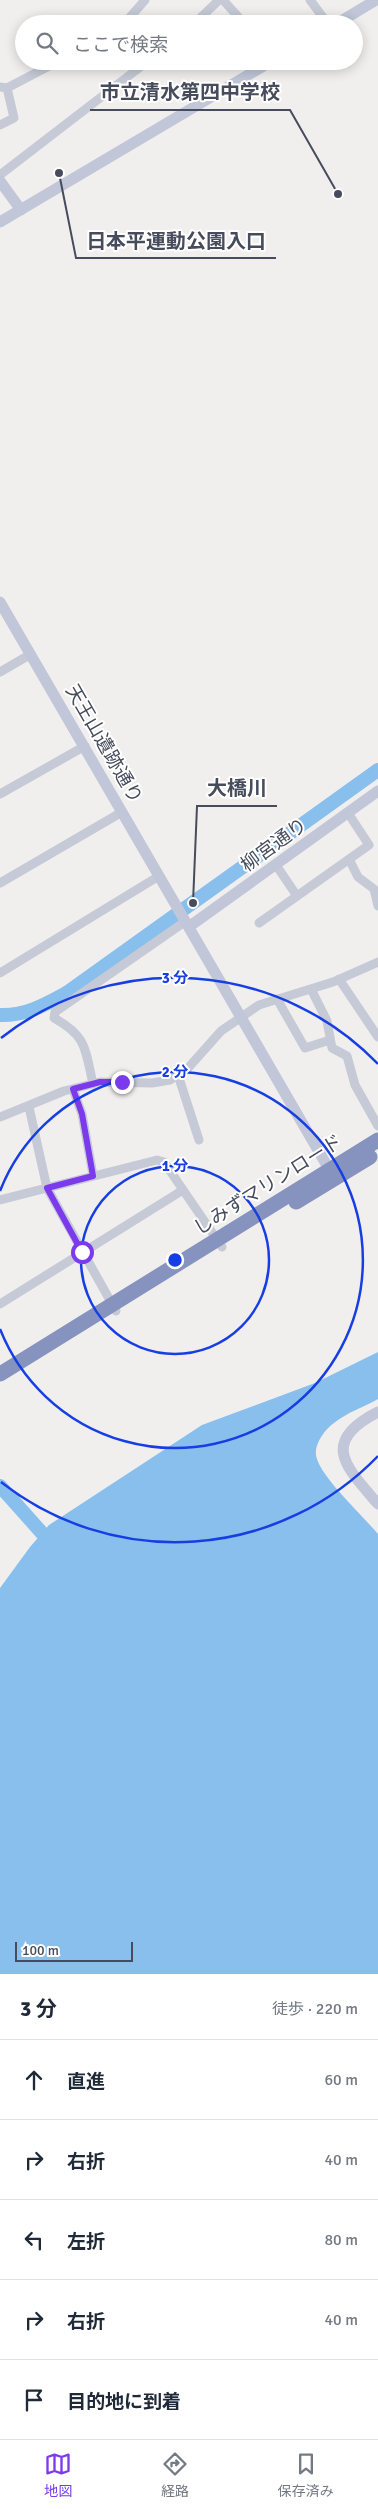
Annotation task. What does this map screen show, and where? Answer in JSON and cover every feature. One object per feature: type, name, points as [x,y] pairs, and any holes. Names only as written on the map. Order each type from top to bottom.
[{"type":"highway","name":"しみずマリンロード","points":[[332,1175],[378,1140]]},
{"type":"highway","name":"しみずマリンロード","points":[[0,1374],[114,1308],[332,1175],[378,1152]]},
{"type":"highway","name":"しみずマリンロード","points":[[0,1384],[114,1308]]},
{"type":"street","points":[[132,15],[145,0]]},
{"type":"street","points":[[204,15],[221,0],[236,15]]},
{"type":"street","points":[[310,0],[321,15]]},
{"type":"street","points":[[351,15],[376,0]]},
{"type":"street","points":[[0,125],[14,118],[3,88],[41,70]]},
{"type":"street","points":[[0,176],[136,70]]},
{"type":"street","points":[[0,222],[257,70]]},
{"type":"street","points":[[0,181],[21,210]]},
{"type":"street","name":"天王山遺跡通り","points":[[0,602],[187,922]]},
{"type":"street","points":[[0,672],[32,654]]},
{"type":"street","points":[[0,794],[85,746]]},
{"type":"street","name":"柳宮通り","points":[[187,922],[276,865],[378,791]]},
{"type":"street","points":[[0,882],[122,812]]},
{"type":"street","points":[[259,923],[368,845],[348,813]]},
{"type":"street","points":[[349,859],[358,877],[374,888],[378,906]]},
{"type":"street","points":[[276,865],[297,896]]},
{"type":"street","points":[[0,973],[159,876]]},
{"type":"street","points":[[93,1084],[79,1037],[68,1026],[54,1018],[55,1012],[187,922],[332,1175]]},
{"type":"street","points":[[0,1117],[73,1089],[93,1084],[122,1082],[152,1083],[170,1080],[189,1066],[221,1031],[259,1005],[339,979],[378,962]]},
{"type":"street","points":[[339,979],[378,1037]]},
{"type":"street","points":[[311,988],[327,1021],[332,1048],[347,1056],[355,1085],[378,1126]]},
{"type":"street","points":[[277,999],[305,1048],[330,1040]]},
{"type":"street","points":[[178,1075],[199,1140]]},
{"type":"street","points":[[73,1089],[82,1114],[93,1176]]},
{"type":"street","points":[[29,1107],[47,1188],[114,1308]]},
{"type":"street","points":[[0,1200],[156,1160],[164,1162],[219,1243]]},
{"type":"street","points":[[0,1304],[183,1190]]},
{"type":"street","points":[[378,1412],[352,1430],[343,1442],[343,1448],[345,1463],[349,1470],[378,1504]]},
{"type":"water","points":[[378,1352],[378,1399],[344,1416],[330,1426],[320,1439],[316,1454],[327,1477],[378,1534],[378,1974],[0,1974],[0,1588],[49,1525],[202,1425],[315,1383]]},
{"type":"waterway","points":[[0,1015],[18,1014],[27,1011],[44,1005],[68,992],[378,770]]},
{"type":"waterway","points":[[0,1486],[42,1533]]},
{"type":"place","name":"日本平運動公園入口","points":[[59,173]]},
{"type":"place","name":"市立清水第四中学校","points":[[338,194]]},
{"type":"place","name":"大橋川","points":[[193,903]]},
{"type":"route","points":[[82,1252],[47,1188],[93,1176],[82,1114],[73,1089],[100,1082],[122,1082]]}]
